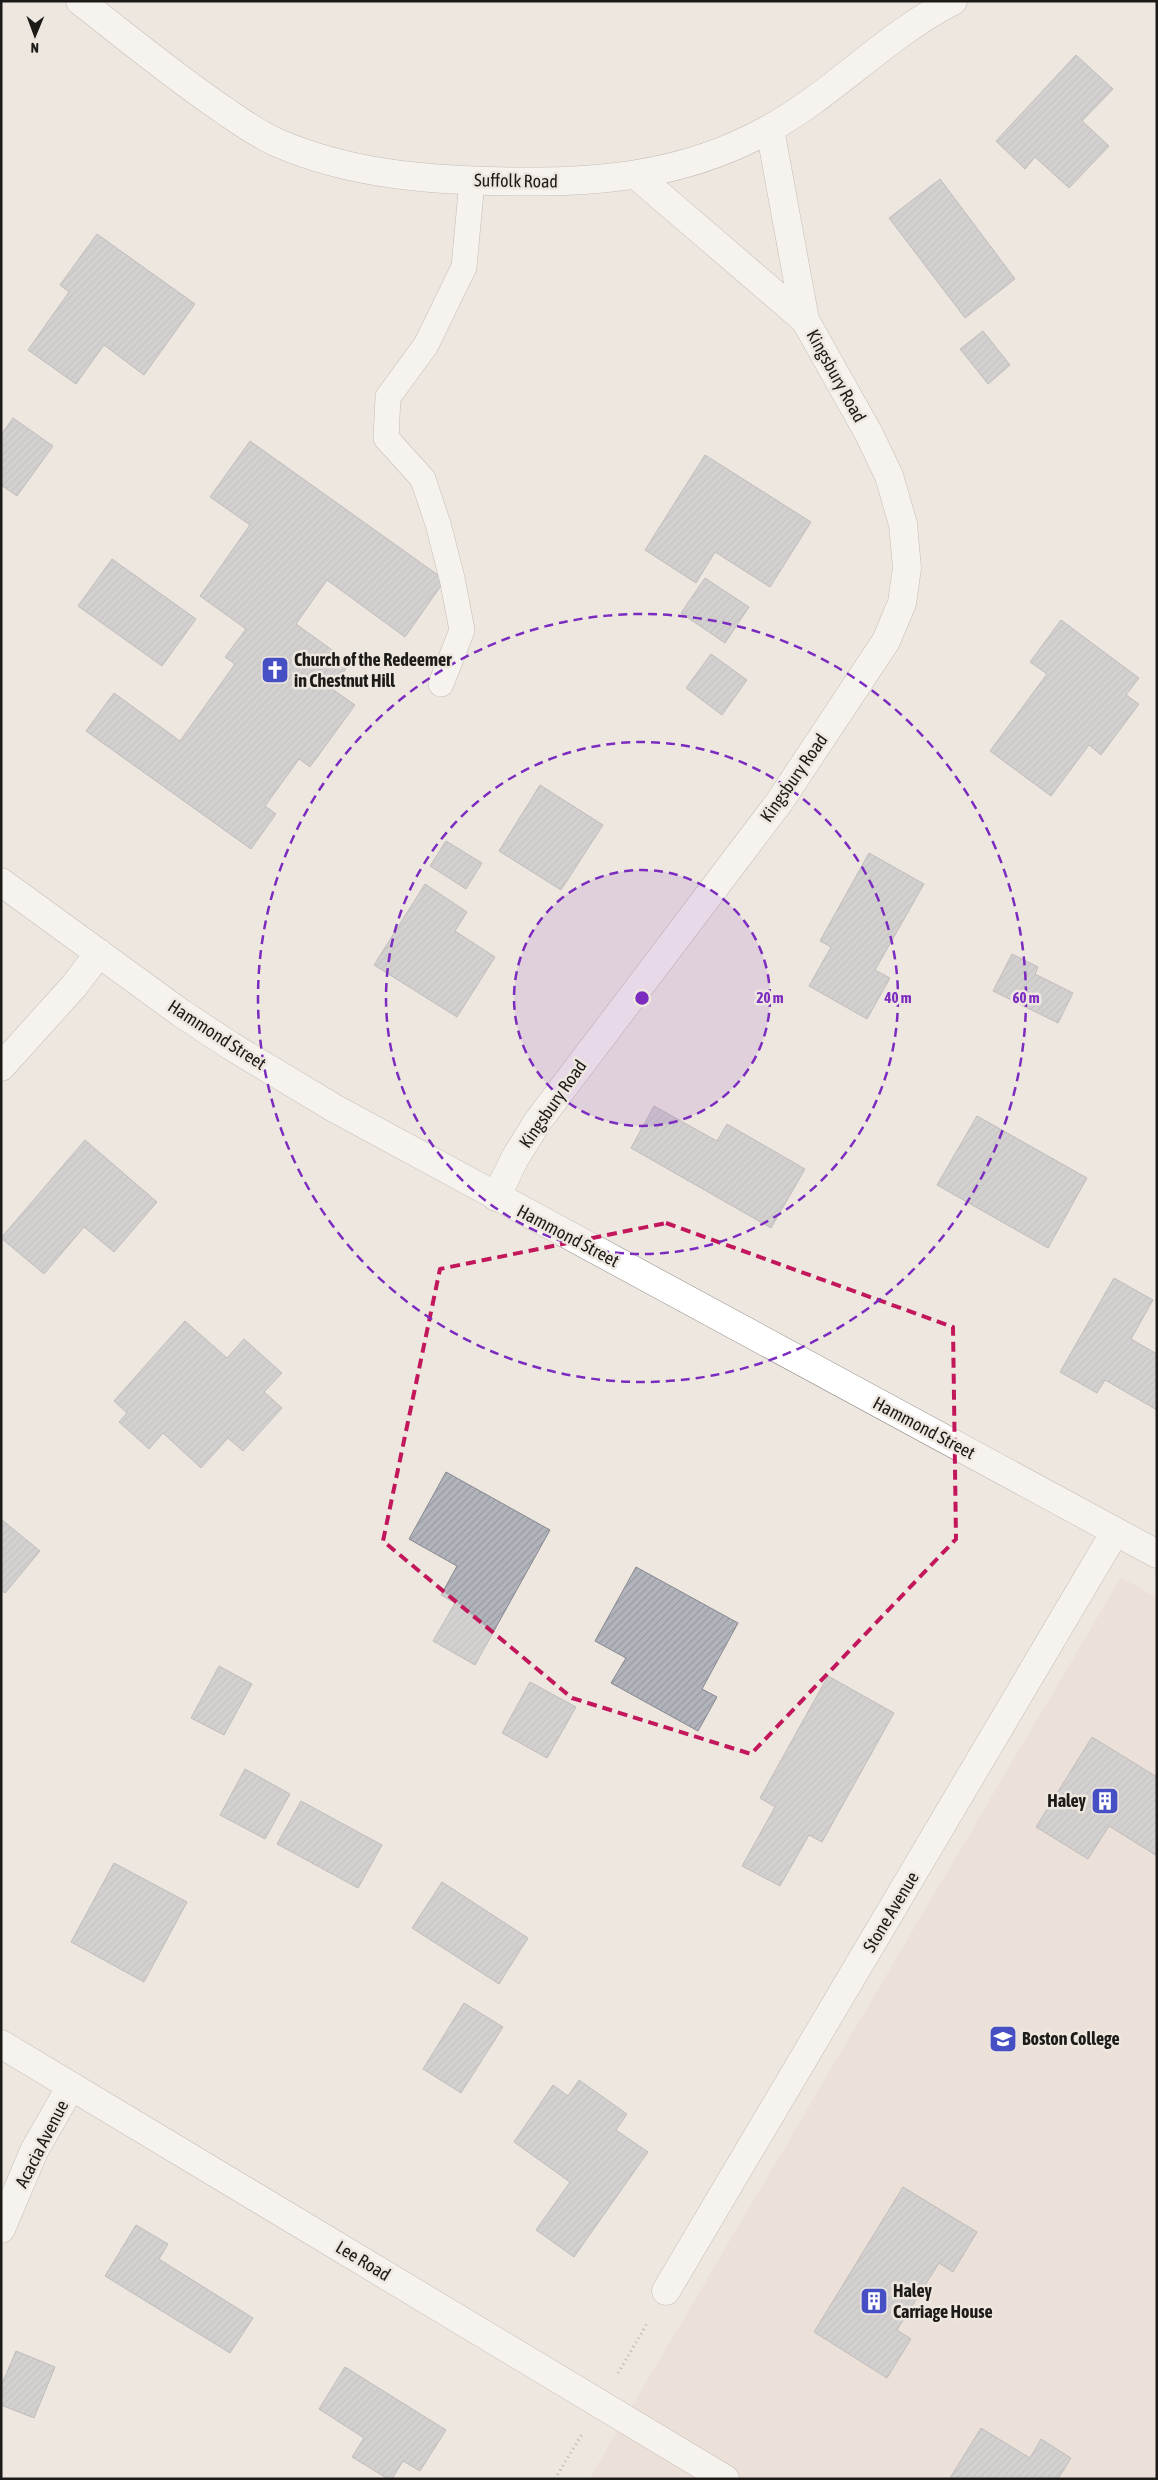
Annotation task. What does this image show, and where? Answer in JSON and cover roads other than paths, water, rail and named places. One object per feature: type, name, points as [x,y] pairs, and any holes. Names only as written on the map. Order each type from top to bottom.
[{"type":"street","name":"Suffolk Road","points":[[80,1],[209,100],[277,143],[352,168],[396,175],[472,181],[576,182],[636,176],[683,165],[731,148],[770,129],[894,38],[953,1]]},
{"type":"street","name":"Kingsbury Road","points":[[496,1196],[515,1158],[538,1121],[780,801],[886,641],[902,603],[907,568],[904,524],[889,476],[869,434],[805,320],[770,129]]},
{"type":"street","name":"Kingsbury Road","points":[[636,176],[805,320]]},
{"type":"street","name":"Hammond Street","points":[[1,882],[231,1046],[334,1108],[1157,1554]]},
{"type":"street","points":[[1,1067],[68,994],[99,953]]},
{"type":"street","name":"Stone Avenue","points":[[666,2291],[1116,1532]]},
{"type":"street","name":"Lee Road","points":[[1,2044],[725,2479]]},
{"type":"street","name":"Acacia Avenue","points":[[1,2230],[34,2151],[71,2086]]},
{"type":"lane","points":[[441,684],[462,630],[438,524],[424,479],[386,438],[388,397],[426,345],[464,267],[472,181]]},
{"type":"place","name":"Church of the Redeemer in Chestnut Hill","points":[[275,670]]},
{"type":"place","name":"Haley","points":[[1105,1801]]},
{"type":"place","name":"Boston College","points":[[1003,2039]]},
{"type":"place","name":"Haley Carriage House","points":[[874,2301]]}]
